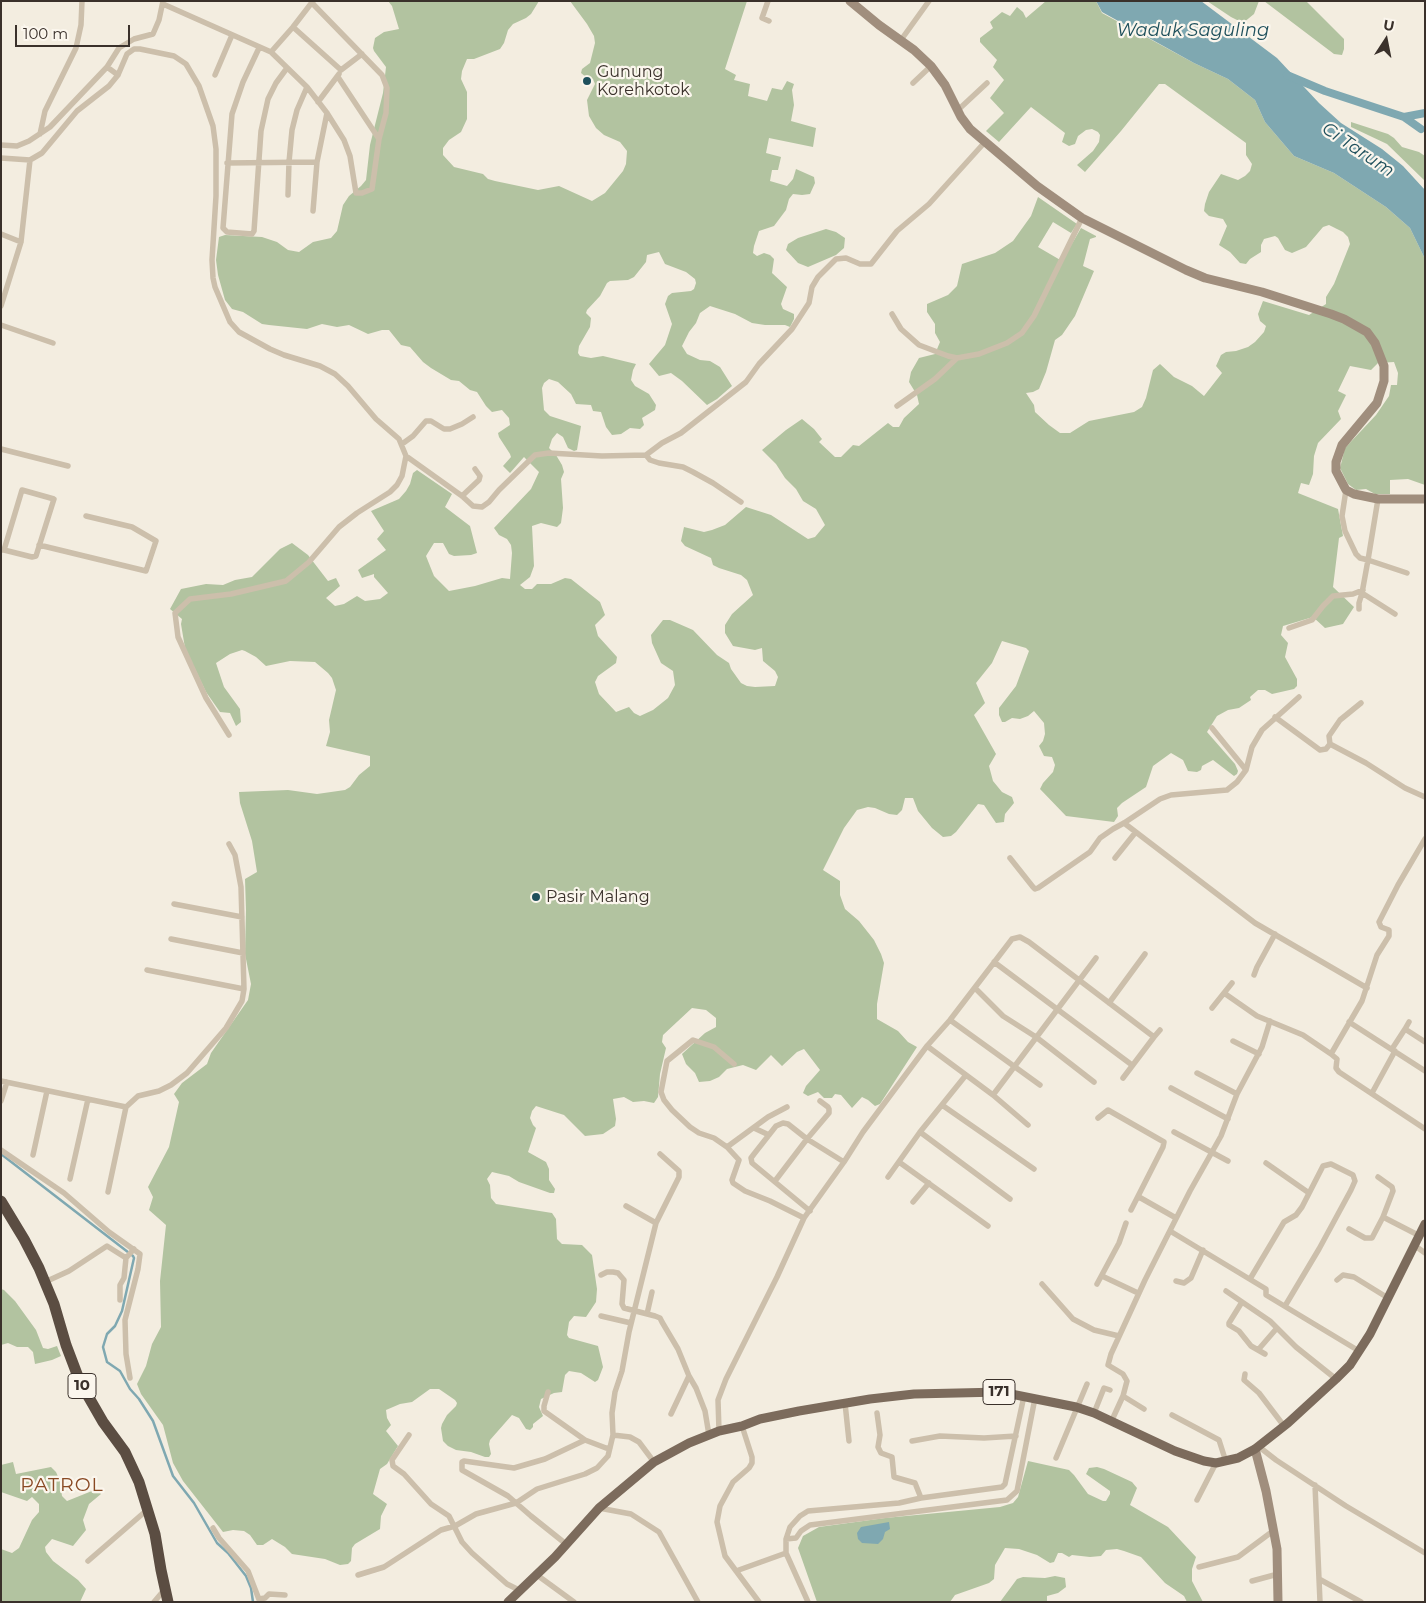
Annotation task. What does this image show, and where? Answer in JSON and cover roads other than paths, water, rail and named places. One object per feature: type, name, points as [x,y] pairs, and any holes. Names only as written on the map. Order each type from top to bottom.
[{"type":"highway","name":"10","points":[[1,1200],[32,1253],[45,1282],[80,1382],[103,1422],[121,1445],[140,1482],[155,1534],[168,1602]]},
{"type":"main road","name":"171","points":[[508,1602],[537,1575],[599,1508],[654,1462],[676,1449],[709,1434],[742,1426],[760,1419],[845,1402],[947,1392],[1001,1392],[1076,1407],[1112,1420],[1190,1457],[1216,1463],[1226,1462],[1256,1448],[1284,1426],[1336,1379],[1370,1334],[1425,1224]]},
{"type":"street","points":[[40,134],[47,106],[76,48],[81,25],[82,1]]},
{"type":"street","points":[[768,1],[762,18],[769,21]]},
{"type":"street","points":[[850,1],[901,40],[931,66],[945,85],[970,129],[1037,186],[1082,218],[1205,278],[1262,292],[1330,314],[1344,319],[1367,332],[1375,343],[1385,374],[1382,391],[1377,403],[1342,446],[1336,462],[1336,471],[1346,490],[1354,494],[1378,499],[1425,499]]},
{"type":"street","points":[[901,40],[930,1]]},
{"type":"street","points":[[1,145],[17,146],[29,141],[50,127],[107,67],[116,53],[127,42],[153,34],[160,20],[163,3],[271,52],[307,87],[327,113],[344,140],[350,156],[356,193],[372,189],[379,139],[386,113],[387,88],[382,74],[313,2],[271,52]]},
{"type":"street","points":[[293,28],[341,70]]},
{"type":"street","points":[[215,75],[232,34]]},
{"type":"street","points":[[259,48],[243,82],[232,114],[223,228],[227,232],[252,234],[255,225],[260,131],[268,99],[276,83],[287,68]]},
{"type":"street","points":[[1,158],[30,160],[42,153],[77,111],[109,86],[118,75],[128,54],[134,50],[140,49],[174,56],[186,64],[199,86],[213,126],[216,149],[213,278],[230,322],[239,332],[284,356],[320,366],[335,374],[402,444],[406,456],[402,476],[397,485],[390,492],[356,513],[339,527],[308,562],[286,581],[231,594],[190,599],[175,613],[178,636],[206,698],[229,735]]},
{"type":"street","points":[[318,102],[338,77],[341,70],[362,54]]},
{"type":"street","points":[[913,83],[931,66]]},
{"type":"street","points":[[107,67],[118,75]]},
{"type":"street","points":[[338,77],[379,139]]},
{"type":"street","points":[[958,110],[987,83]]},
{"type":"street","points":[[288,195],[292,130],[307,87]]},
{"type":"street","points":[[313,211],[317,162],[327,113]]},
{"type":"street","points":[[406,456],[473,506],[482,507],[535,455],[549,453],[602,456],[646,455],[681,432],[746,382],[759,364],[792,329],[809,303],[812,287],[818,277],[836,259],[846,258],[860,264],[871,264],[897,231],[930,204],[985,142]]},
{"type":"street","points":[[1,306],[21,242],[30,160]]},
{"type":"street","points":[[227,163],[317,162]]},
{"type":"street","points":[[892,314],[901,329],[919,345],[957,358],[979,354],[1007,343],[1022,334],[1034,316],[1082,218]]},
{"type":"street","points":[[1,234],[21,242]]},
{"type":"street","points":[[1,325],[53,343]]},
{"type":"street","points":[[898,406],[936,379],[957,358]]},
{"type":"street","points":[[402,444],[413,436],[426,421],[431,421],[444,429],[450,429],[473,417]]},
{"type":"street","points":[[1,448],[68,466]]},
{"type":"street","points":[[646,455],[650,460],[659,463],[683,467],[713,483],[741,502]]},
{"type":"street","points":[[462,496],[479,480],[480,476],[475,469]]},
{"type":"street","points":[[22,490],[54,499],[37,554],[32,557],[3,550],[22,490]]},
{"type":"street","points":[[1346,490],[1342,516],[1356,554],[1360,558],[1406,573]]},
{"type":"street","points":[[1359,608],[1378,499]]},
{"type":"street","points":[[39,546],[146,571],[156,541],[132,527],[86,516]]},
{"type":"street","points":[[1289,628],[1312,620],[1333,596],[1362,592],[1395,614]]},
{"type":"street","points":[[1010,858],[1036,889],[1090,852],[1100,838],[1112,829],[1160,799],[1171,795],[1227,790],[1237,782],[1246,770],[1248,758],[1262,730],[1299,696]]},
{"type":"street","points":[[1275,717],[1320,750],[1326,749],[1330,744],[1329,736],[1340,720],[1361,703]]},
{"type":"street","points":[[1212,728],[1246,770]]},
{"type":"street","points":[[1330,744],[1366,763],[1404,788],[1425,797]]},
{"type":"street","points":[[1124,823],[1255,923],[1367,988]]},
{"type":"street","points":[[1115,858],[1136,833]]},
{"type":"street","points":[[1331,1054],[1362,1001],[1377,955],[1390,933],[1389,930],[1381,927],[1379,922],[1425,839]]},
{"type":"street","points":[[108,1192],[126,1107],[138,1096],[171,1085],[187,1073],[226,1028],[242,1001],[244,989],[241,887],[235,855],[229,844]]},
{"type":"street","points":[[174,904],[242,918]]},
{"type":"street","points":[[1254,975],[1275,934]]},
{"type":"street","points":[[719,1431],[718,1400],[726,1379],[804,1218],[863,1132],[927,1046],[950,1020],[1010,941],[1020,938],[1029,942],[1079,982],[1154,1037]]},
{"type":"street","points":[[171,939],[243,953]]},
{"type":"street","points":[[1109,1003],[1146,954]]},
{"type":"street","points":[[993,1096],[1096,958]]},
{"type":"street","points":[[994,962],[1132,1066]]},
{"type":"street","points":[[147,970],[244,989]]},
{"type":"street","points":[[1212,1008],[1232,982]]},
{"type":"street","points":[[974,988],[1003,1016],[1036,1037],[1094,1082]]},
{"type":"street","points":[[1224,993],[1257,1016],[1304,1035],[1337,1059],[1337,1071],[1425,1129]]},
{"type":"street","points":[[950,1020],[1040,1085]]},
{"type":"street","points":[[1112,1420],[1127,1382],[1123,1374],[1108,1366],[1111,1354],[1138,1294],[1176,1218],[1211,1152],[1222,1136],[1237,1094],[1259,1054],[1270,1021]]},
{"type":"street","points":[[1349,1022],[1425,1071]]},
{"type":"street","points":[[1372,1093],[1409,1022]]},
{"type":"street","points":[[1405,1029],[1425,1042]]},
{"type":"street","points":[[1122,1078],[1160,1030]]},
{"type":"street","points":[[734,1064],[714,1047],[693,1040],[667,1061],[662,1092],[664,1100],[690,1127],[699,1133],[714,1138],[727,1147],[739,1160],[732,1177],[733,1183],[804,1218]]},
{"type":"street","points":[[1233,1041],[1259,1054]]},
{"type":"street","points":[[927,1046],[1028,1124]]},
{"type":"street","points":[[1197,1073],[1237,1094]]},
{"type":"street","points":[[888,1177],[920,1132],[966,1075]]},
{"type":"street","points":[[1,1101],[4,1082],[126,1107]]},
{"type":"street","points":[[1171,1088],[1228,1119]]},
{"type":"street","points":[[33,1155],[47,1091]]},
{"type":"street","points":[[70,1179],[88,1099]]},
{"type":"street","points":[[775,1181],[807,1138],[829,1113],[828,1107],[820,1101]]},
{"type":"street","points":[[942,1105],[1034,1169]]},
{"type":"street","points":[[727,1147],[768,1117],[787,1107]]},
{"type":"street","points":[[1098,1118],[1108,1110],[1164,1142],[1139,1197],[1131,1210]]},
{"type":"street","points":[[810,1211],[751,1161],[751,1158],[776,1126],[783,1123],[788,1124],[844,1162]]},
{"type":"street","points":[[754,1128],[769,1135]]},
{"type":"street","points":[[920,1132],[1010,1199]]},
{"type":"street","points":[[1174,1132],[1228,1161]]},
{"type":"street","points":[[1,1150],[64,1194],[130,1253]]},
{"type":"street","points":[[358,1575],[384,1566],[441,1530],[455,1526],[476,1514],[516,1503],[537,1489],[585,1474],[597,1468],[608,1456],[613,1435],[612,1413],[631,1323],[656,1223],[679,1177],[678,1171],[660,1154]]},
{"type":"street","points":[[899,1162],[988,1226]]},
{"type":"street","points":[[1266,1163],[1309,1193]]},
{"type":"street","points":[[1250,1279],[1284,1222],[1296,1215],[1326,1164],[1331,1164],[1355,1178],[1351,1190],[1320,1248],[1285,1306]]},
{"type":"street","points":[[1349,1229],[1364,1238],[1373,1236],[1393,1191],[1392,1187],[1378,1177]]},
{"type":"street","points":[[913,1202],[929,1183]]},
{"type":"street","points":[[1139,1197],[1176,1218]]},
{"type":"street","points":[[626,1206],[656,1223]]},
{"type":"street","points":[[1383,1216],[1418,1235]]},
{"type":"street","points":[[1097,1284],[1119,1244],[1126,1223]]},
{"type":"street","points":[[1170,1231],[1266,1288],[1266,1295],[1359,1351]]},
{"type":"street","points":[[1414,1245],[1425,1253]]},
{"type":"street","points":[[45,1282],[68,1271],[108,1246],[140,1254],[125,1320],[126,1354],[130,1378]]},
{"type":"street","points":[[1176,1281],[1184,1283],[1192,1278],[1203,1250]]},
{"type":"street","points":[[120,1300],[120,1285],[124,1278],[130,1253]]},
{"type":"street","points":[[1096,1270],[1138,1294]]},
{"type":"street","points":[[601,1275],[613,1272],[624,1280],[622,1307],[660,1318],[678,1349],[696,1388],[705,1411],[709,1434]]},
{"type":"street","points":[[1336,1280],[1343,1275],[1354,1277],[1388,1298]]},
{"type":"street","points":[[1042,1284],[1073,1319],[1094,1330],[1119,1336]]},
{"type":"street","points":[[1226,1291],[1264,1316],[1296,1347],[1336,1379]]},
{"type":"street","points":[[647,1314],[652,1292]]},
{"type":"street","points":[[1242,1302],[1229,1325],[1239,1331],[1251,1346],[1265,1354]]},
{"type":"street","points":[[601,1316],[631,1323]]},
{"type":"street","points":[[1258,1350],[1277,1328]]},
{"type":"street","points":[[1245,1374],[1244,1380],[1259,1394],[1284,1426]]},
{"type":"street","points":[[671,1414],[689,1376]]},
{"type":"street","points":[[1056,1458],[1087,1384]]},
{"type":"street","points":[[1094,1413],[1104,1388],[1110,1390]]},
{"type":"street","points":[[548,1392],[544,1411],[585,1440],[610,1448]]},
{"type":"street","points":[[808,1602],[786,1553],[786,1539],[790,1527],[800,1516],[808,1511],[899,1503],[1004,1486],[1024,1396]]},
{"type":"street","points":[[1123,1396],[1144,1410]]},
{"type":"street","points":[[786,1539],[796,1538],[801,1530],[810,1525],[1007,1500],[1017,1491],[1035,1398]]},
{"type":"street","points":[[845,1402],[849,1441]]},
{"type":"street","points":[[877,1413],[880,1434],[878,1447],[880,1453],[892,1458],[894,1477],[915,1483],[922,1498]]},
{"type":"street","points":[[1172,1416],[1219,1440],[1226,1462]]},
{"type":"street","points":[[742,1426],[752,1457],[752,1464],[733,1482],[720,1506],[717,1522],[725,1556],[759,1602]]},
{"type":"street","points":[[409,1435],[392,1460],[392,1466],[404,1474],[431,1504],[445,1512],[455,1526],[462,1542],[472,1553],[507,1584],[519,1590]]},
{"type":"street","points":[[613,1435],[630,1437],[639,1442],[654,1462]]},
{"type":"street","points":[[912,1441],[940,1436],[984,1438],[1016,1436]]},
{"type":"street","points":[[566,1544],[508,1496],[462,1470],[462,1462],[514,1468],[545,1459],[585,1440]]},
{"type":"street","points":[[1256,1448],[1425,1553]]},
{"type":"street","points":[[1256,1448],[1277,1549],[1278,1602]]},
{"type":"street","points":[[1197,1500],[1216,1463]]},
{"type":"street","points":[[1315,1486],[1320,1602]]},
{"type":"street","points":[[599,1508],[630,1514],[659,1532],[698,1602]]},
{"type":"street","points":[[88,1561],[147,1510]]},
{"type":"street","points":[[213,1528],[219,1538],[248,1571],[260,1600],[266,1598],[268,1594],[285,1595]]},
{"type":"street","points":[[1199,1567],[1238,1557],[1273,1531]]},
{"type":"street","points":[[736,1571],[786,1553]]},
{"type":"street","points":[[1252,1580],[1278,1574]]},
{"type":"street","points":[[537,1575],[574,1602]]},
{"type":"street","points":[[1319,1579],[1361,1602]]},
{"type":"street","points":[[154,1602],[166,1589]]},
{"type":"water","name":"Waduk Saguling","points":[[1096,1],[1201,1],[1277,58],[1319,103],[1341,123],[1382,149],[1403,166],[1425,190],[1425,259],[1410,228],[1386,207],[1334,173],[1294,156],[1265,122],[1255,100],[1228,79],[1194,63],[1102,12]]},
{"type":"water","points":[[889,1522],[890,1529],[885,1532],[883,1539],[878,1544],[862,1543],[858,1539],[857,1533],[861,1527]]},
{"type":"waterway","points":[[1287,75],[1325,91],[1404,117],[1421,129]]},
{"type":"waterway","points":[[1404,117],[1425,113]]},
{"type":"waterway","points":[[1,1154],[133,1256],[122,1311],[115,1326],[107,1334],[103,1347],[107,1362],[120,1371],[130,1389],[153,1421],[173,1476],[194,1503],[217,1543],[228,1553],[246,1576],[251,1588],[253,1602]]},
{"type":"place","name":"Gunung Korehkotok","points":[[587,81]]},
{"type":"place","name":"Pasir Malang","points":[[536,897]]},
{"type":"district","name":"PATROL","points":[[62,1485]]},
{"type":"water label","name":"Ci Tarum","points":[[1358,150]]}]
